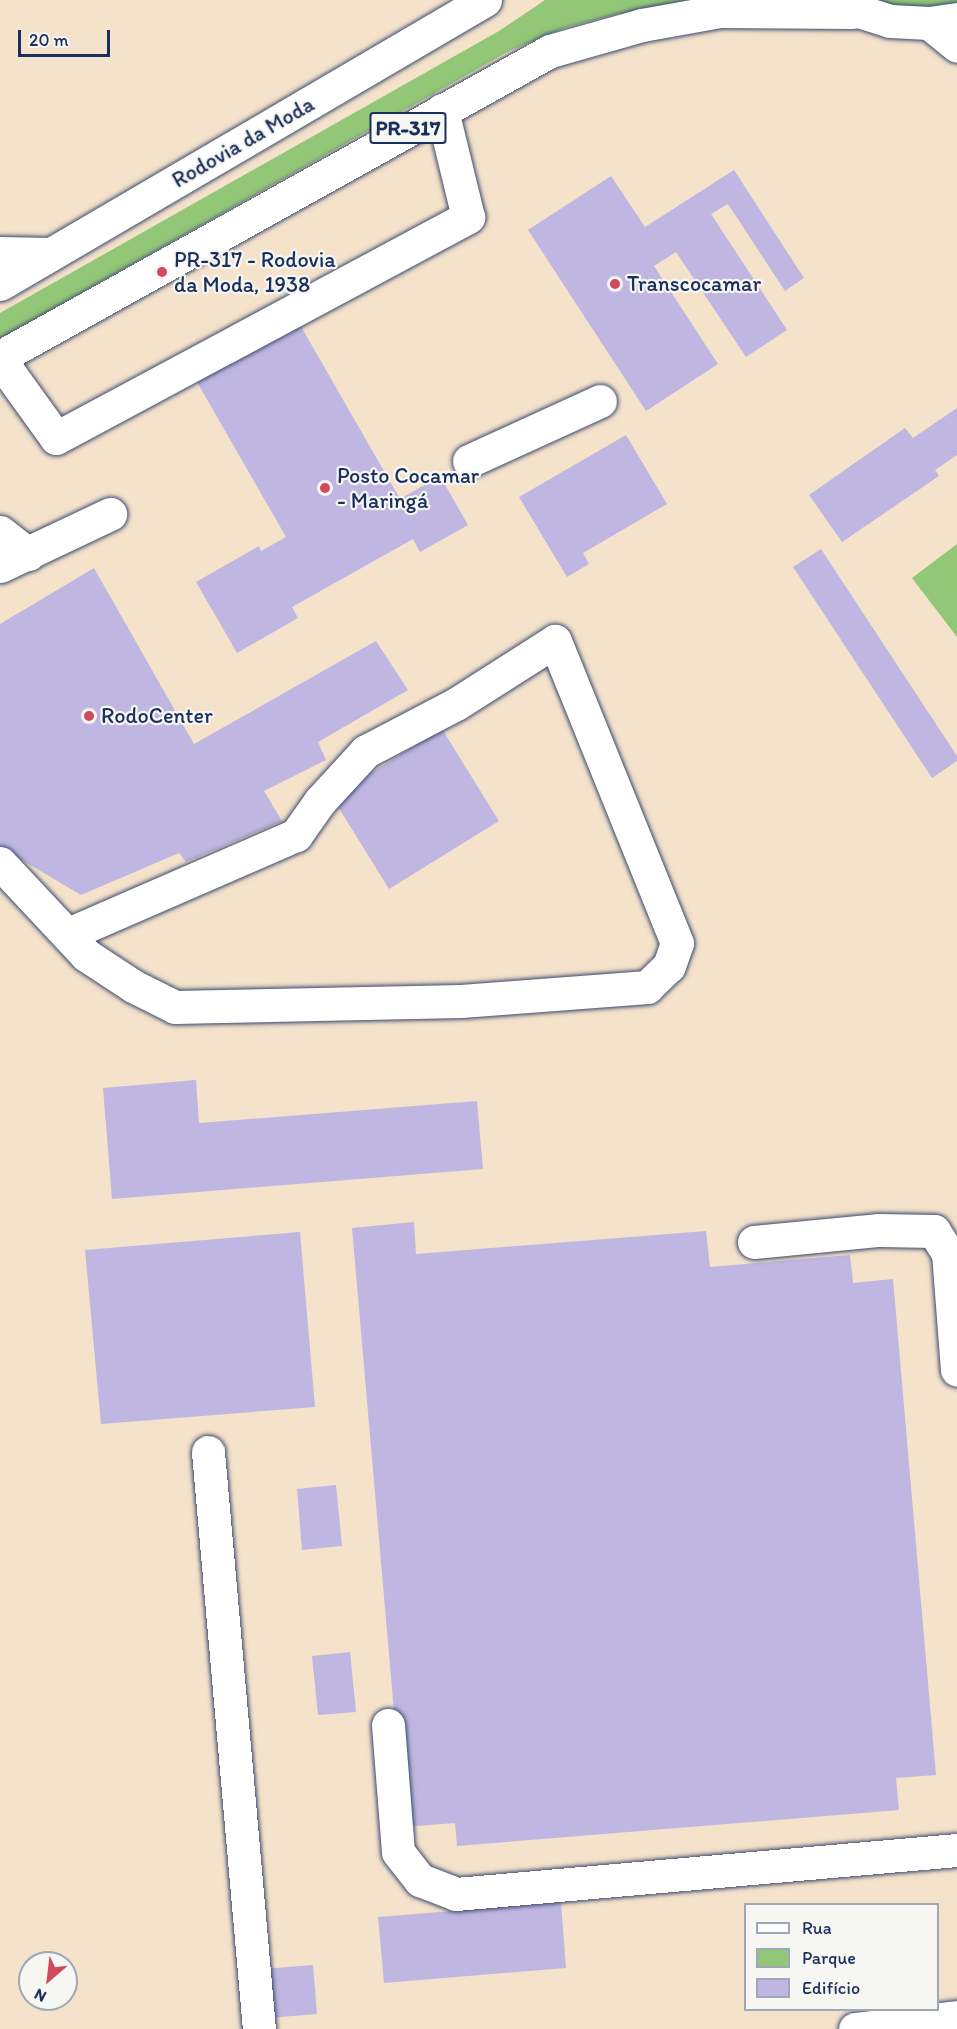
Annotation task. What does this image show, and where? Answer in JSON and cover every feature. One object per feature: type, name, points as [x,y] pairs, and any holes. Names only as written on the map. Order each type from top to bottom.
[{"type":"main road","name":"Rodovia da Moda","points":[[0,284],[485,0]]},
{"type":"main road","name":"PR-317","points":[[0,359],[550,51],[642,25],[720,11],[840,6],[890,21],[943,21]]},
{"type":"main road","points":[[943,21],[957,46]]},
{"type":"main road","points":[[0,359],[56,438],[468,217],[442,110]]},
{"type":"main road","points":[[0,253],[51,254]]},
{"type":"main road","points":[[469,461],[600,401]]},
{"type":"main road","points":[[0,532],[14,560],[110,514]]},
{"type":"main road","points":[[0,863],[86,955],[133,986],[175,1007],[461,1001],[647,987],[669,966],[676,943],[555,641],[456,704],[366,752],[320,801],[296,835],[68,934]]},
{"type":"main road","points":[[754,1242],[879,1230],[934,1232],[948,1253],[957,1370]]},
{"type":"main road","points":[[208,1452],[259,2029]]},
{"type":"main road","points":[[388,1725],[398,1852],[420,1880],[456,1894],[957,1850]]},
{"type":"main road","points":[[861,2029],[957,2017]]},
{"type":"green space","points":[[545,0],[708,0],[617,14],[564,28],[509,51],[0,339],[0,313],[499,31]]},
{"type":"green space","points":[[827,0],[957,0],[957,19]]},
{"type":"green space","points":[[957,544],[957,637],[912,578]]},
{"type":"building","name":"Transcocamar","points":[[734,170],[804,278],[785,291],[728,204],[711,214],[787,330],[746,357],[676,252],[654,266],[718,364],[646,411],[528,230],[611,176],[645,227]]},
{"type":"building","name":"Posto Cocamar - Maringá","points":[[299,323],[400,499],[440,476],[468,525],[420,552],[413,539],[292,607],[298,618],[237,653],[196,582],[259,546],[261,551],[286,537],[197,382]]},
{"type":"building","points":[[957,408],[957,455],[935,470],[939,476],[842,542],[809,495],[905,428],[913,438]]},
{"type":"building","points":[[626,435],[667,504],[583,553],[589,564],[567,577],[519,497]]},
{"type":"building","points":[[821,549],[957,756],[957,761],[932,778],[793,567]]},
{"type":"building","name":"RodoCenter","points":[[94,568],[194,744],[376,641],[408,690],[318,742],[326,760],[264,791],[282,821],[186,862],[179,853],[81,895],[0,847],[0,624]]},
{"type":"building","points":[[442,729],[499,821],[389,889],[332,797]]},
{"type":"building","points":[[196,1080],[199,1123],[477,1101],[483,1169],[112,1199],[103,1088]]},
{"type":"building","points":[[414,1222],[416,1254],[706,1231],[710,1267],[850,1255],[853,1283],[893,1279],[936,1775],[896,1778],[899,1810],[457,1846],[455,1823],[404,1827],[352,1228]]},
{"type":"building","points":[[300,1232],[315,1407],[101,1424],[85,1250]]},
{"type":"building","points":[[336,1485],[342,1546],[302,1550],[297,1489]]},
{"type":"building","points":[[350,1652],[356,1712],[318,1715],[312,1656]]},
{"type":"building","points":[[561,1902],[566,1968],[384,1983],[378,1917]]},
{"type":"building","points":[[313,1965],[317,2014],[268,2018],[263,1969]]},
{"type":"place","name":"PR-317 - Rodovia da Moda, 1938","points":[[162,272]]},
{"type":"place","name":"Transcocamar","points":[[615,284]]},
{"type":"place","name":"Posto Cocamar - Maringá","points":[[325,488]]},
{"type":"place","name":"RodoCenter","points":[[89,716]]}]
